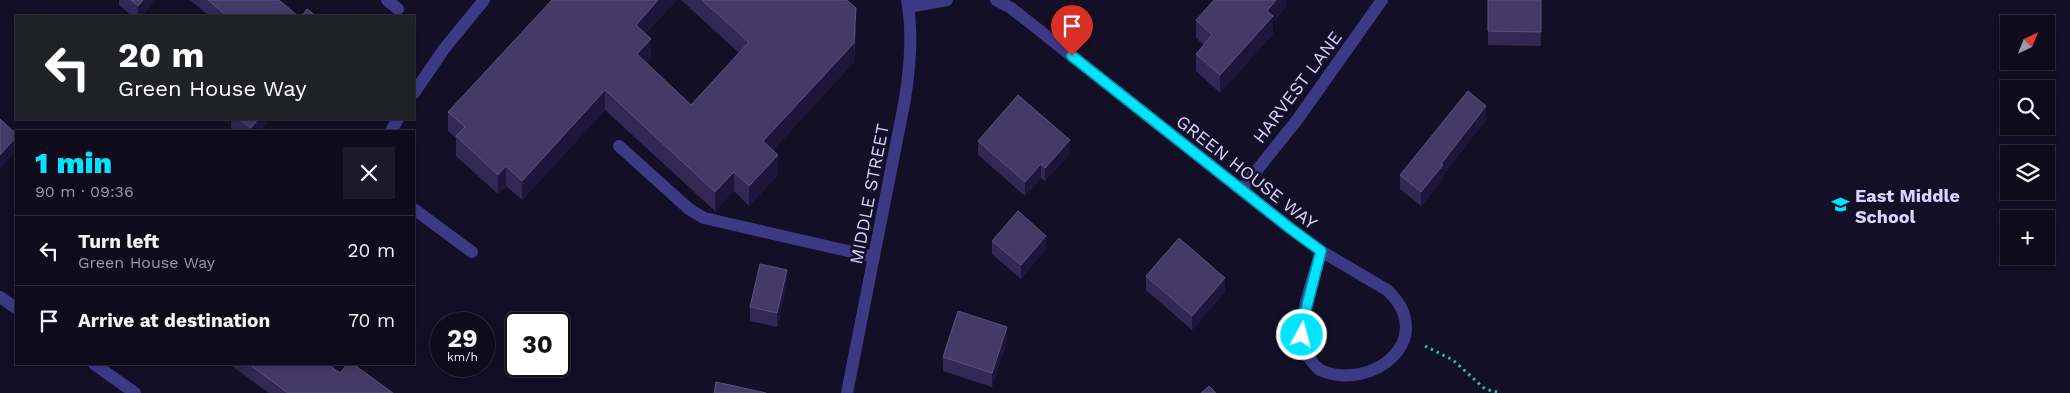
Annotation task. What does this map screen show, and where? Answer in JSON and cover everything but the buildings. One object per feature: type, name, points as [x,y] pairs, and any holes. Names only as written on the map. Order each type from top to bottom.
[{"type":"street","points":[[387,0],[398,8]]},
{"type":"street","points":[[415,92],[444,49],[484,0]]},
{"type":"street","points":[[908,4],[948,0]]},
{"type":"street","name":"GREEN HOUSE WAY","points":[[996,0],[1007,4],[1241,190],[1321,251],[1394,296],[1405,318],[1406,339],[1402,351],[1394,364],[1374,379],[1358,383],[1331,378],[1317,368],[1307,354],[1302,327],[1321,251]]},
{"type":"street","name":"HARVEST LANE","points":[[1241,190],[1297,120],[1379,2]]},
{"type":"street","name":"MIDDLE STREET","points":[[847,393],[901,129],[909,74],[910,31],[908,4]]},
{"type":"street","points":[[619,146],[689,209],[704,218],[874,257]]},
{"type":"street","points":[[415,210],[472,252]]},
{"type":"street","points":[[0,297],[15,307]]},
{"type":"street","points":[[95,365],[135,393]]},
{"type":"path","points":[[1406,339],[1453,360],[1485,389],[1501,393]]},
{"type":"place","name":"East Middle School","points":[[1841,205]]},
{"type":"route","points":[[1072,56],[1321,251],[1304,317],[1302,335]]}]
